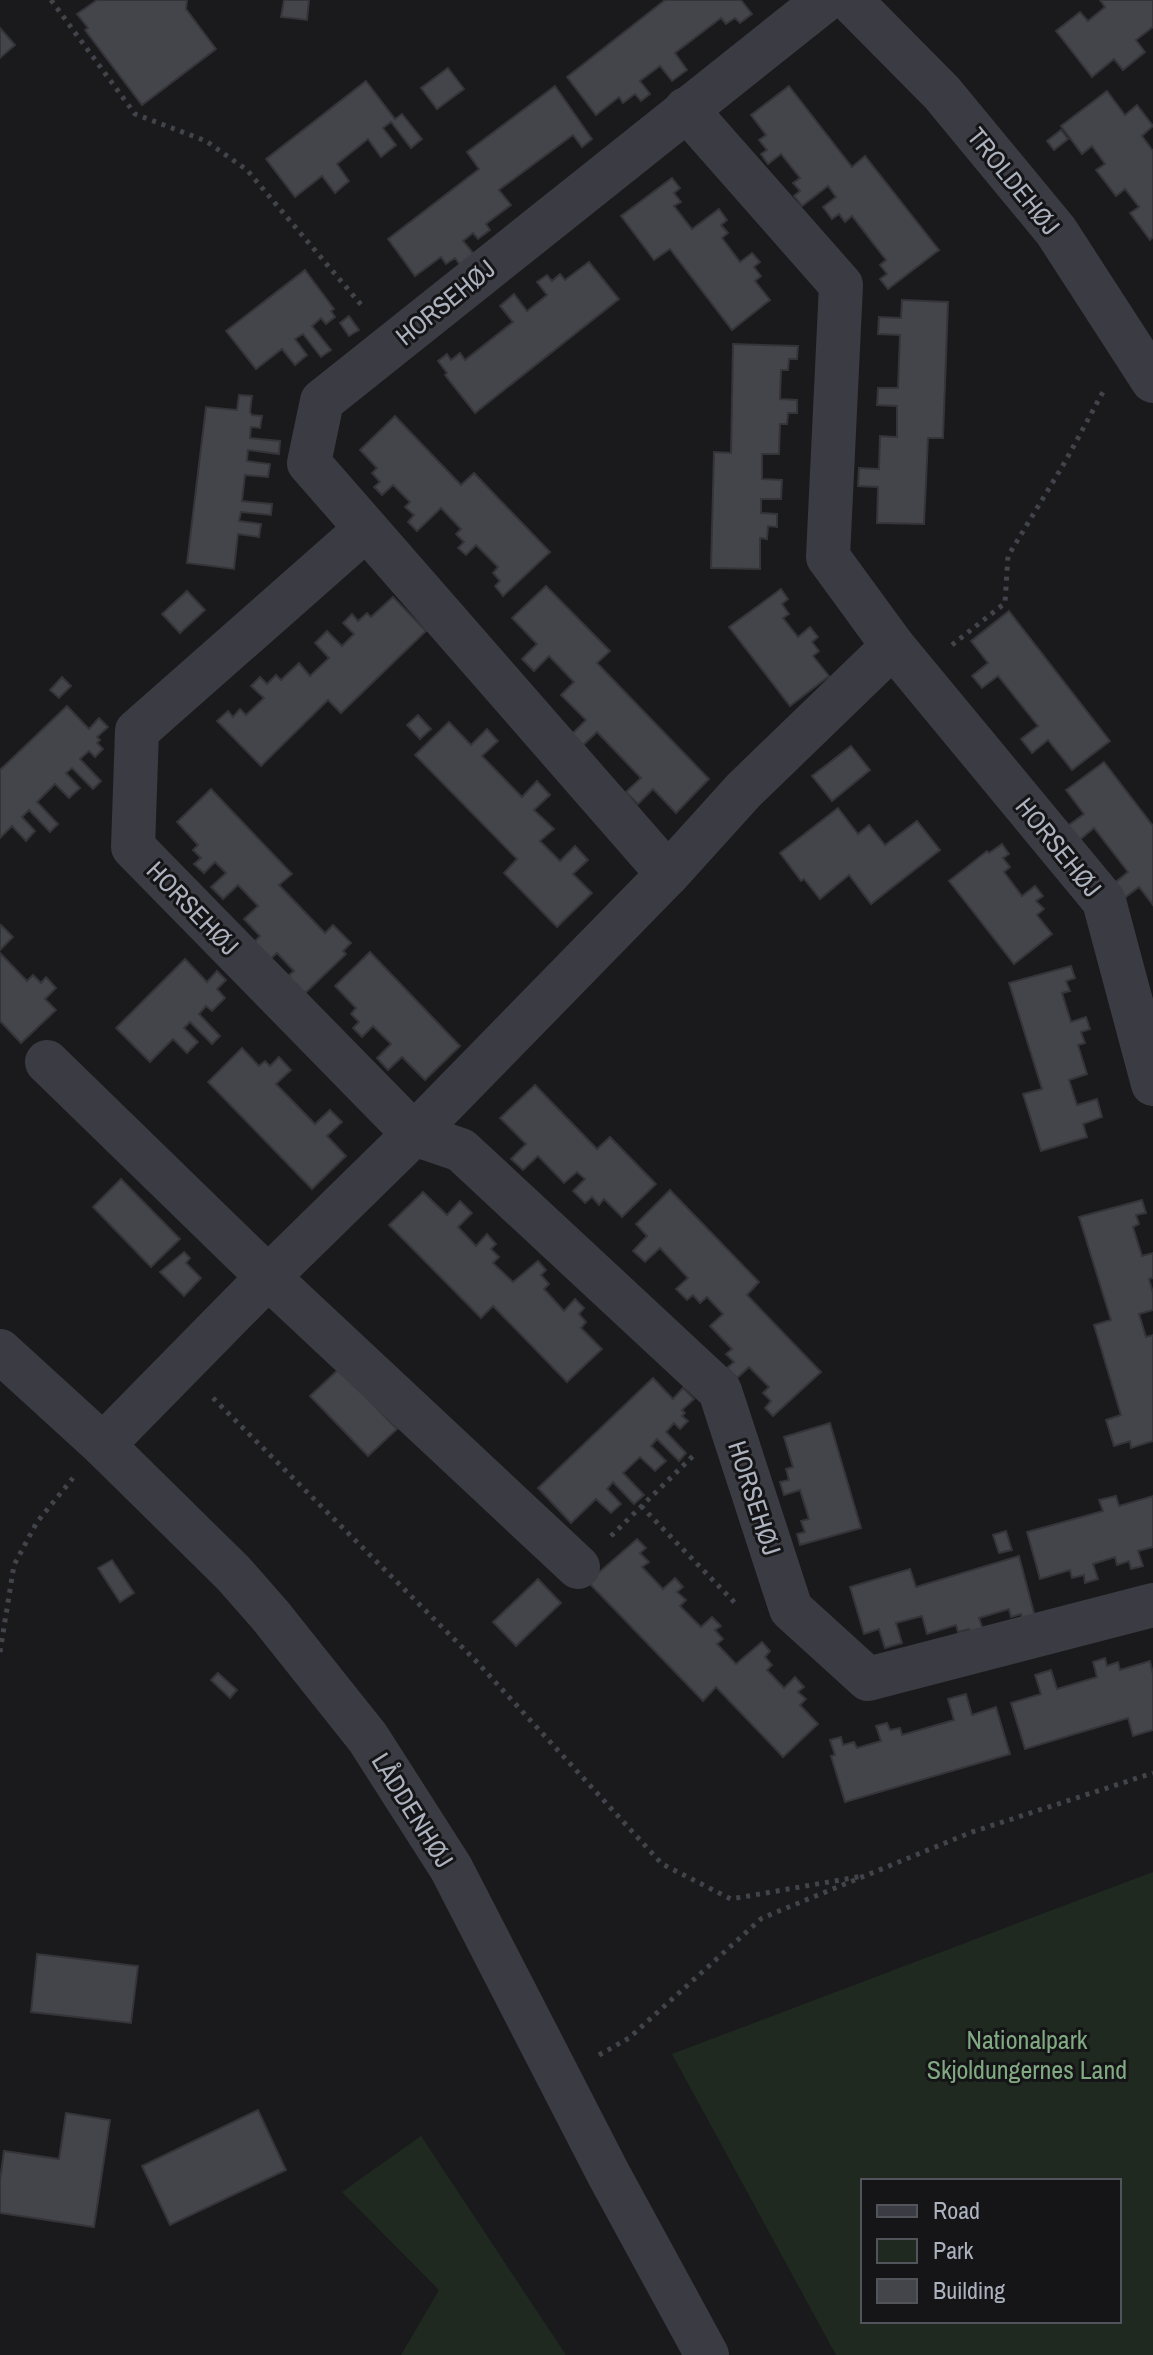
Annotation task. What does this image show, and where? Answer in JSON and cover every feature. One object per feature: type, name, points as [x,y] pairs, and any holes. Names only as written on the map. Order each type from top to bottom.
[{"type":"street","name":"HORSEHØJ","points":[[668,874],[309,463],[322,401],[825,0]]},
{"type":"street","name":"TROLDEHØJ","points":[[850,0],[942,93],[1056,231],[1153,381]]},
{"type":"street","name":"HORSEHØJ","points":[[686,109],[841,285],[828,557],[905,660],[1104,901],[1153,1084]]},
{"type":"street","name":"HORSEHØJ","points":[[366,529],[137,731],[133,847],[414,1134],[461,1150],[720,1391],[791,1609],[868,1679],[1153,1605]]},
{"type":"street","points":[[103,1445],[414,1134],[668,874],[744,790],[905,660]]},
{"type":"street","points":[[47,1062],[268,1277],[578,1567]]},
{"type":"street","name":"LÅDDENHØJ","points":[[0,1351],[103,1445],[233,1573],[368,1738],[451,1868],[707,2355]]},
{"type":"path","points":[[51,0],[135,114],[206,141],[247,170],[394,344]]},
{"type":"path","points":[[905,660],[1005,603],[1008,556],[1065,462],[1128,346]]},
{"type":"path","points":[[180,1366],[477,1662],[662,1864],[731,1899],[863,1876]]},
{"type":"path","points":[[578,1567],[730,1421]]},
{"type":"path","points":[[0,1652],[14,1565],[37,1522],[103,1445]]},
{"type":"path","points":[[641,1506],[745,1613],[789,1602]]},
{"type":"path","points":[[559,2078],[629,2038],[762,1918],[972,1832],[1153,1773]]},
{"type":"green space","name":"Nationalpark Skjoldungernes Land","points":[[1153,1872],[1153,2355],[836,2355],[672,2054]]},
{"type":"green space","points":[[421,2136],[566,2355],[401,2355],[439,2290],[342,2192]]},
{"type":"building","points":[[97,0],[187,0],[186,9],[216,49],[142,105],[85,30],[88,28],[77,14]]},
{"type":"building","points":[[284,0],[309,0],[307,20],[281,17]]},
{"type":"building","points":[[665,0],[741,0],[752,14],[740,23],[735,18],[726,24],[721,18],[675,53],[687,70],[672,81],[660,66],[640,81],[650,94],[641,101],[635,94],[623,103],[619,97],[596,115],[567,77]]},
{"type":"building","points":[[1100,0],[1153,0],[1153,27],[1136,40],[1145,52],[1123,70],[1114,59],[1092,77],[1056,31],[1080,12],[1088,21],[1105,7]]},
{"type":"building","points":[[0,28],[15,45],[0,58]]},
{"type":"building","points":[[448,68],[464,89],[437,109],[421,88]]},
{"type":"building","points":[[366,81],[395,119],[402,114],[422,139],[411,148],[391,122],[383,128],[396,145],[381,157],[368,139],[337,164],[349,181],[335,193],[322,176],[295,197],[266,159]]},
{"type":"building","points":[[555,86],[592,139],[582,147],[573,135],[499,190],[511,205],[486,224],[490,230],[478,239],[473,233],[463,241],[474,254],[460,265],[455,258],[446,264],[441,257],[415,276],[388,239],[479,169],[467,152]]},
{"type":"building","points":[[789,86],[852,167],[865,156],[939,250],[888,289],[880,279],[887,274],[880,265],[886,260],[852,216],[845,222],[839,214],[832,219],[823,207],[836,197],[828,186],[802,206],[794,196],[800,191],[793,183],[800,178],[781,154],[768,164],[761,154],[767,150],[759,140],[766,135],[751,115]]},
{"type":"building","points":[[1107,91],[1125,115],[1137,105],[1153,126],[1142,136],[1153,151],[1153,237],[1150,240],[1130,213],[1139,207],[1125,189],[1116,196],[1096,170],[1105,164],[1092,146],[1082,154],[1061,126]]},
{"type":"building","points":[[1061,130],[1068,139],[1054,150],[1047,141]]},
{"type":"building","points":[[672,178],[680,188],[674,193],[681,202],[674,206],[692,229],[719,209],[727,220],[721,225],[728,233],[722,238],[740,262],[752,253],[760,262],[754,267],[761,276],[755,281],[770,300],[732,330],[670,249],[654,260],[621,216]]},
{"type":"building","points":[[589,262],[619,299],[475,413],[445,375],[447,373],[438,361],[447,354],[451,360],[460,353],[465,360],[513,322],[500,306],[514,294],[527,311],[547,295],[537,282],[547,275],[552,281],[560,274],[565,280]]},
{"type":"building","points":[[305,270],[334,309],[331,311],[335,317],[326,324],[321,318],[312,326],[331,350],[321,357],[303,334],[295,339],[307,355],[295,365],[282,349],[256,369],[226,331]]},
{"type":"building","points":[[902,300],[948,302],[943,438],[928,438],[924,524],[877,523],[878,487],[858,486],[859,468],[879,469],[880,436],[897,437],[897,406],[877,405],[878,388],[898,388],[900,335],[878,334],[879,317],[901,318]]},
{"type":"building","points":[[349,316],[359,330],[349,336],[340,323]]},
{"type":"building","points":[[733,344],[798,346],[797,359],[789,359],[788,370],[781,370],[780,399],[797,400],[797,413],[788,413],[787,424],[780,424],[779,454],[762,454],[762,479],[782,480],[781,499],[761,499],[761,513],[777,514],[777,527],[768,526],[767,539],[760,538],[760,569],[711,568],[714,452],[731,453]]},
{"type":"building","points":[[239,395],[252,396],[250,412],[262,416],[260,428],[251,427],[250,438],[280,441],[279,454],[248,450],[247,461],[270,464],[268,477],[245,475],[242,501],[272,504],[271,515],[241,512],[239,521],[261,524],[259,537],[238,534],[234,569],[187,563],[206,407],[237,410]]},
{"type":"building","points":[[395,416],[461,485],[474,473],[550,552],[503,596],[495,586],[500,581],[493,573],[498,567],[476,545],[466,555],[458,548],[464,542],[456,534],[461,529],[441,508],[417,531],[408,522],[414,515],[405,507],[410,502],[393,485],[382,495],[374,487],[380,482],[372,473],[377,468],[360,450]]},
{"type":"building","points":[[546,586],[610,651],[597,663],[709,779],[676,813],[653,789],[638,804],[626,792],[641,778],[597,732],[582,746],[571,735],[586,720],[561,695],[574,682],[549,656],[534,671],[522,659],[537,644],[512,618]]},
{"type":"building","points":[[781,589],[788,599],[782,604],[789,614],[783,618],[798,637],[810,627],[818,637],[812,642],[819,651],[813,656],[829,676],[790,706],[729,627]]},
{"type":"building","points":[[187,591],[205,610],[180,633],[162,614]]},
{"type":"building","points":[[393,597],[426,631],[341,713],[328,700],[261,766],[217,721],[228,711],[233,717],[240,709],[246,715],[264,698],[251,686],[260,677],[267,684],[276,675],[281,680],[299,663],[310,676],[329,658],[315,643],[327,631],[342,646],[354,634],[343,623],[352,614],[358,621],[367,613],[371,617]]},
{"type":"building","points":[[1009,611],[1110,741],[1072,770],[1048,740],[1032,753],[1021,739],[1038,726],[998,676],[982,688],[972,676],[988,663],[971,641]]},
{"type":"building","points":[[62,677],[71,686],[59,698],[50,690]]},
{"type":"building","points":[[67,706],[89,729],[99,718],[108,727],[97,737],[100,740],[97,743],[103,749],[95,757],[89,751],[80,759],[101,781],[93,789],[72,768],[66,773],[80,788],[69,798],[55,784],[37,802],[58,824],[50,832],[29,810],[22,817],[35,831],[26,841],[12,826],[0,838],[0,770]]},
{"type":"building","points":[[418,715],[431,729],[420,739],[407,725]]},
{"type":"building","points":[[449,722],[471,745],[487,729],[498,741],[482,756],[522,797],[537,781],[550,795],[534,810],[554,829],[540,841],[560,861],[575,846],[588,860],[573,874],[592,893],[557,927],[504,873],[517,859],[415,755]]},
{"type":"building","points":[[851,746],[870,770],[832,801],[812,776]]},
{"type":"building","points":[[1104,762],[1153,826],[1153,905],[1139,887],[1123,899],[1112,885],[1128,872],[1094,828],[1077,842],[1066,827],[1084,814],[1066,790]]},
{"type":"building","points":[[211,789],[292,874],[279,885],[325,933],[333,925],[351,943],[343,951],[346,954],[300,998],[289,975],[294,971],[277,953],[266,963],[255,941],[260,936],[244,919],[258,906],[238,885],[223,899],[211,887],[226,873],[215,862],[204,873],[194,864],[201,858],[193,850],[198,845],[177,822]]},
{"type":"building","points":[[838,808],[858,834],[869,825],[885,845],[917,821],[940,850],[871,904],[849,875],[820,899],[804,879],[801,881],[780,853]]},
{"type":"building","points":[[1002,844],[1009,854],[1003,858],[1010,867],[1004,872],[1022,896],[1035,886],[1043,896],[1036,901],[1044,909],[1037,915],[1052,934],[1014,964],[949,881],[987,851],[989,853]]},
{"type":"building","points":[[0,927],[13,937],[0,950]]},
{"type":"building","points":[[370,952],[460,1046],[425,1080],[402,1057],[388,1070],[377,1058],[391,1044],[373,1026],[362,1037],[353,1028],[359,1022],[351,1014],[356,1008],[335,986]]},
{"type":"building","points":[[0,953],[27,981],[33,975],[41,983],[46,977],[56,988],[45,999],[56,1010],[21,1043],[0,1021]]},
{"type":"building","points":[[185,959],[207,982],[217,971],[226,980],[217,989],[225,998],[212,1011],[206,1006],[199,1014],[220,1036],[212,1044],[190,1022],[184,1028],[198,1042],[187,1053],[173,1039],[150,1062],[116,1028]]},
{"type":"building","points":[[1071,966],[1075,978],[1066,981],[1070,991],[1062,993],[1071,1022],[1086,1017],[1090,1029],[1081,1032],[1085,1043],[1078,1045],[1087,1074],[1069,1080],[1077,1105],[1097,1099],[1102,1117],[1083,1124],[1087,1137],[1041,1151],[1023,1094],[1042,1089],[1009,983]]},
{"type":"building","points":[[242,1048],[259,1066],[265,1061],[270,1066],[279,1057],[291,1070],[276,1084],[315,1124],[330,1110],[342,1122],[327,1136],[346,1156],[312,1189],[208,1082]]},
{"type":"building","points":[[535,1085],[597,1149],[610,1137],[656,1184],[622,1217],[604,1199],[599,1205],[592,1197],[585,1203],[573,1191],[585,1179],[577,1172],[564,1183],[538,1156],[523,1170],[511,1159],[526,1144],[500,1118]]},
{"type":"building","points":[[121,1179],[180,1239],[151,1267],[93,1207]]},
{"type":"building","points":[[670,1190],[759,1282],[747,1295],[821,1372],[773,1416],[765,1408],[771,1401],[763,1393],[769,1387],[749,1367],[737,1378],[727,1368],[734,1362],[726,1354],[732,1349],[710,1326],[723,1314],[707,1297],[700,1303],[693,1295],[687,1300],[676,1289],[688,1278],[660,1248],[645,1262],[633,1251],[647,1236],[636,1224]]},
{"type":"building","points":[[423,1192],[447,1215],[460,1201],[472,1213],[458,1227],[476,1246],[487,1234],[496,1244],[491,1249],[499,1257],[493,1263],[513,1282],[538,1261],[546,1270],[541,1275],[549,1284],[544,1289],[564,1311],[575,1299],[584,1308],[579,1314],[586,1322],[581,1328],[602,1349],[567,1382],[493,1306],[481,1318],[389,1225]]},
{"type":"building","points":[[1142,1200],[1146,1213],[1136,1215],[1139,1224],[1133,1227],[1142,1256],[1153,1253],[1153,1278],[1149,1279],[1153,1310],[1139,1314],[1146,1337],[1153,1335],[1153,1441],[1131,1448],[1130,1441],[1114,1446],[1106,1420],[1121,1415],[1094,1325],[1111,1320],[1079,1217]]},
{"type":"building","points":[[184,1252],[190,1258],[186,1263],[201,1278],[184,1296],[160,1272]]},
{"type":"building","points":[[339,1369],[397,1429],[368,1456],[310,1396]]},
{"type":"building","points":[[653,1378],[673,1399],[683,1388],[694,1399],[682,1410],[685,1413],[682,1416],[688,1421],[680,1429],[674,1423],[666,1432],[686,1453],[679,1461],[657,1439],[651,1446],[666,1461],[655,1471],[640,1457],[623,1473],[644,1495],[634,1504],[613,1482],[607,1489],[621,1504],[611,1513],[596,1499],[571,1523],[538,1488]]},
{"type":"building","points":[[830,1423],[861,1528],[800,1545],[797,1534],[805,1532],[801,1521],[809,1519],[800,1490],[784,1495],[780,1482],[789,1480],[786,1469],[793,1467],[784,1437]]},
{"type":"building","points":[[1116,1496],[1119,1506],[1153,1496],[1153,1547],[1138,1551],[1143,1566],[1131,1569],[1129,1561],[1117,1565],[1115,1557],[1093,1564],[1098,1579],[1085,1583],[1084,1575],[1072,1578],[1070,1570],[1040,1579],[1027,1532],[1103,1511],[1099,1500]]},
{"type":"building","points":[[1006,1531],[1012,1550],[999,1553],[993,1535]]},
{"type":"building","points":[[637,1539],[646,1548],[640,1553],[649,1562],[642,1567],[663,1589],[675,1578],[683,1587],[677,1592],[686,1600],[680,1606],[701,1627],[712,1617],[721,1626],[715,1630],[723,1639],[717,1644],[736,1664],[762,1642],[770,1651],[765,1657],[772,1665],[767,1670],[784,1688],[795,1677],[804,1687],[798,1692],[806,1699],[800,1705],[818,1724],[783,1757],[716,1687],[703,1701],[588,1582]]},
{"type":"building","points":[[1019,1556],[1035,1617],[1023,1620],[1021,1614],[1011,1617],[1009,1609],[979,1618],[984,1633],[972,1637],[969,1629],[958,1632],[956,1625],[927,1634],[922,1616],[896,1623],[902,1643],[885,1648],[879,1629],[864,1634],[850,1587],[910,1569],[916,1587]]},
{"type":"building","points":[[112,1560],[134,1593],[120,1602],[98,1568]]},
{"type":"building","points":[[538,1579],[561,1603],[516,1646],[493,1622]]},
{"type":"building","points":[[1105,1658],[1107,1666],[1118,1662],[1120,1670],[1150,1661],[1153,1674],[1153,1730],[1133,1736],[1128,1718],[1025,1749],[1011,1703],[1041,1694],[1035,1675],[1051,1670],[1057,1689],[1097,1677],[1093,1662]]},
{"type":"building","points":[[218,1673],[237,1690],[230,1698],[211,1680]]},
{"type":"building","points":[[966,1694],[972,1715],[996,1707],[1010,1754],[845,1802],[831,1756],[835,1755],[830,1740],[841,1737],[843,1745],[854,1742],[857,1748],[881,1741],[876,1726],[887,1723],[890,1730],[900,1728],[902,1735],[954,1720],[948,1699]]},
{"type":"building","points":[[37,1954],[138,1966],[131,2023],[31,2012]]},
{"type":"building","points":[[258,2110],[286,2170],[170,2225],[142,2166]]},
{"type":"building","points":[[66,2113],[110,2120],[94,2227],[0,2213],[4,2151],[59,2159]]}]
